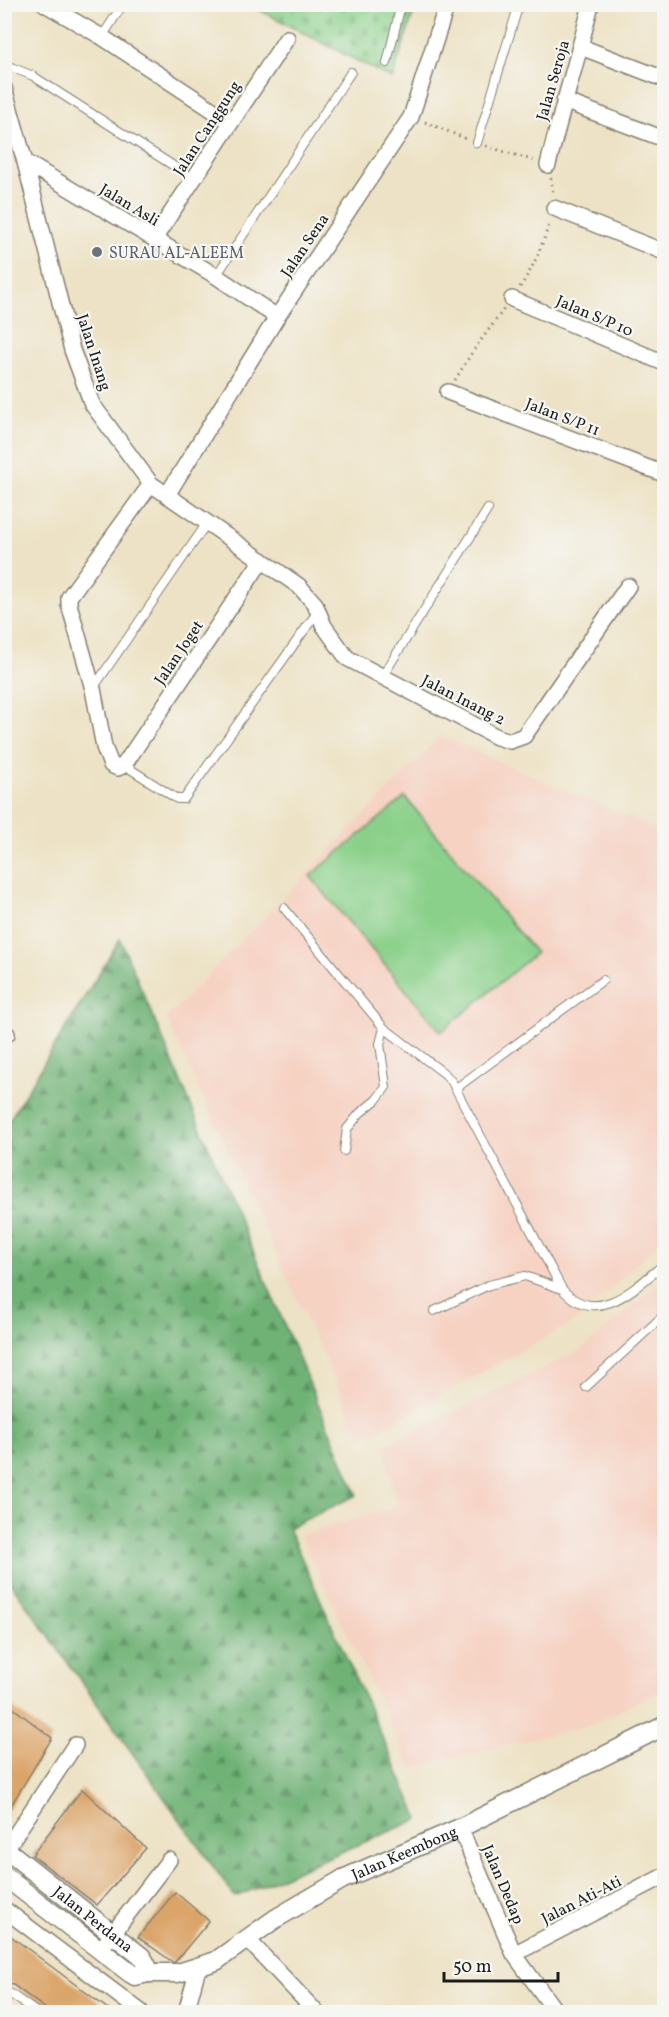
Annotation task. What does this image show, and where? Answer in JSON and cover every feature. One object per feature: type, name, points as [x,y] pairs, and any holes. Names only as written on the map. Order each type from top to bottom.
[{"type":"street","points":[[45,4],[102,37],[231,122]]},
{"type":"street","name":"Jalan Sena","points":[[167,495],[277,317],[411,117],[447,4]]},
{"type":"street","name":"Jalan Seroja","points":[[548,165],[591,4]]},
{"type":"street","name":"Jalan Canggung","points":[[154,239],[287,38]]},
{"type":"street","points":[[581,47],[664,79]]},
{"type":"street","name":"Jalan Inang","points":[[4,88],[72,350],[92,404],[151,484],[299,586],[316,607]]},
{"type":"street","points":[[564,101],[664,139]]},
{"type":"street","name":"Jalan Asli","points":[[25,162],[216,276],[277,317]]},
{"type":"street","points":[[554,208],[664,252]]},
{"type":"street","name":"Jalan S/P 10","points":[[512,299],[664,363]]},
{"type":"street","name":"Jalan S/P 11","points":[[448,392],[664,474]]},
{"type":"street","points":[[124,765],[118,768],[111,765],[104,747],[93,689],[69,597],[151,484]]},
{"type":"street","name":"Jalan Joget","points":[[124,765],[262,560]]},
{"type":"street","name":"Jalan Inang 2","points":[[316,607],[324,626],[347,658],[497,737],[510,741],[524,736],[628,586]]},
{"type":"street","name":"Jalan Keembong","points":[[148,1973],[178,1973],[216,1961],[275,1919],[343,1879],[460,1828],[664,1726]]},
{"type":"street","points":[[5,1849],[75,1745]]},
{"type":"street","name":"Jalan Dedap","points":[[460,1828],[514,1954],[556,2013]]},
{"type":"street","name":"Jalan Perdana","points":[[4,1876],[99,1951],[135,1976],[148,1973],[142,1957],[5,1849]]},
{"type":"street","points":[[99,1951],[169,1860]]},
{"type":"street","name":"Jalan Ati-Ati","points":[[514,1954],[664,1876]]},
{"type":"street","points":[[4,1909],[141,2013]]},
{"type":"street","points":[[248,1940],[316,2013]]},
{"type":"street","points":[[186,2013],[198,1968]]},
{"type":"lane","points":[[102,37],[123,4]]},
{"type":"lane","points":[[387,63],[401,4]]},
{"type":"lane","points":[[477,143],[519,4]]},
{"type":"lane","points":[[4,64],[33,76],[194,179]]},
{"type":"lane","points":[[216,276],[351,72]]},
{"type":"lane","points":[[382,677],[488,509]]},
{"type":"lane","points":[[93,689],[207,523]]},
{"type":"lane","points":[[124,765],[177,799],[184,799],[316,607]]},
{"type":"lane","points":[[284,908],[384,1028],[446,1074],[562,1289]]},
{"type":"lane","points":[[455,1089],[603,980]]},
{"type":"lane","points":[[344,1151],[347,1129],[360,1113],[376,1101],[386,1087],[380,1044],[384,1028]]},
{"type":"lane","points":[[434,1311],[489,1285],[525,1276],[562,1289],[577,1301],[593,1307],[616,1301],[664,1264]]},
{"type":"lane","points":[[586,1387],[664,1315]]},
{"type":"lane","points":[[4,1989],[36,2013]]},
{"type":"shaded area","points":[[441,736],[664,833],[664,1238],[579,1319],[362,1439],[166,1018]]},
{"type":"shaded area","points":[[664,1279],[664,1689],[591,1725],[411,1768],[300,1535],[397,1507],[384,1446],[581,1350]]},
{"type":"green space","points":[[250,5],[416,5],[392,79]]},
{"type":"green space","points":[[405,797],[536,953],[441,1032],[310,876]]},
{"type":"green space","points":[[120,939],[357,1495],[288,1528],[419,1819],[235,1897],[5,1575],[5,1127]]},
{"type":"building","points":[[4,1701],[52,1738],[4,1817]]},
{"type":"building","points":[[82,1789],[146,1848],[97,1905],[32,1855]]},
{"type":"building","points":[[175,1892],[209,1921],[174,1963],[138,1937]]},
{"type":"building","points":[[4,1931],[112,2012],[50,2012],[4,1978]]},
{"type":"place","name":"SURAU AL-ALEEM","points":[[97,252]]}]
